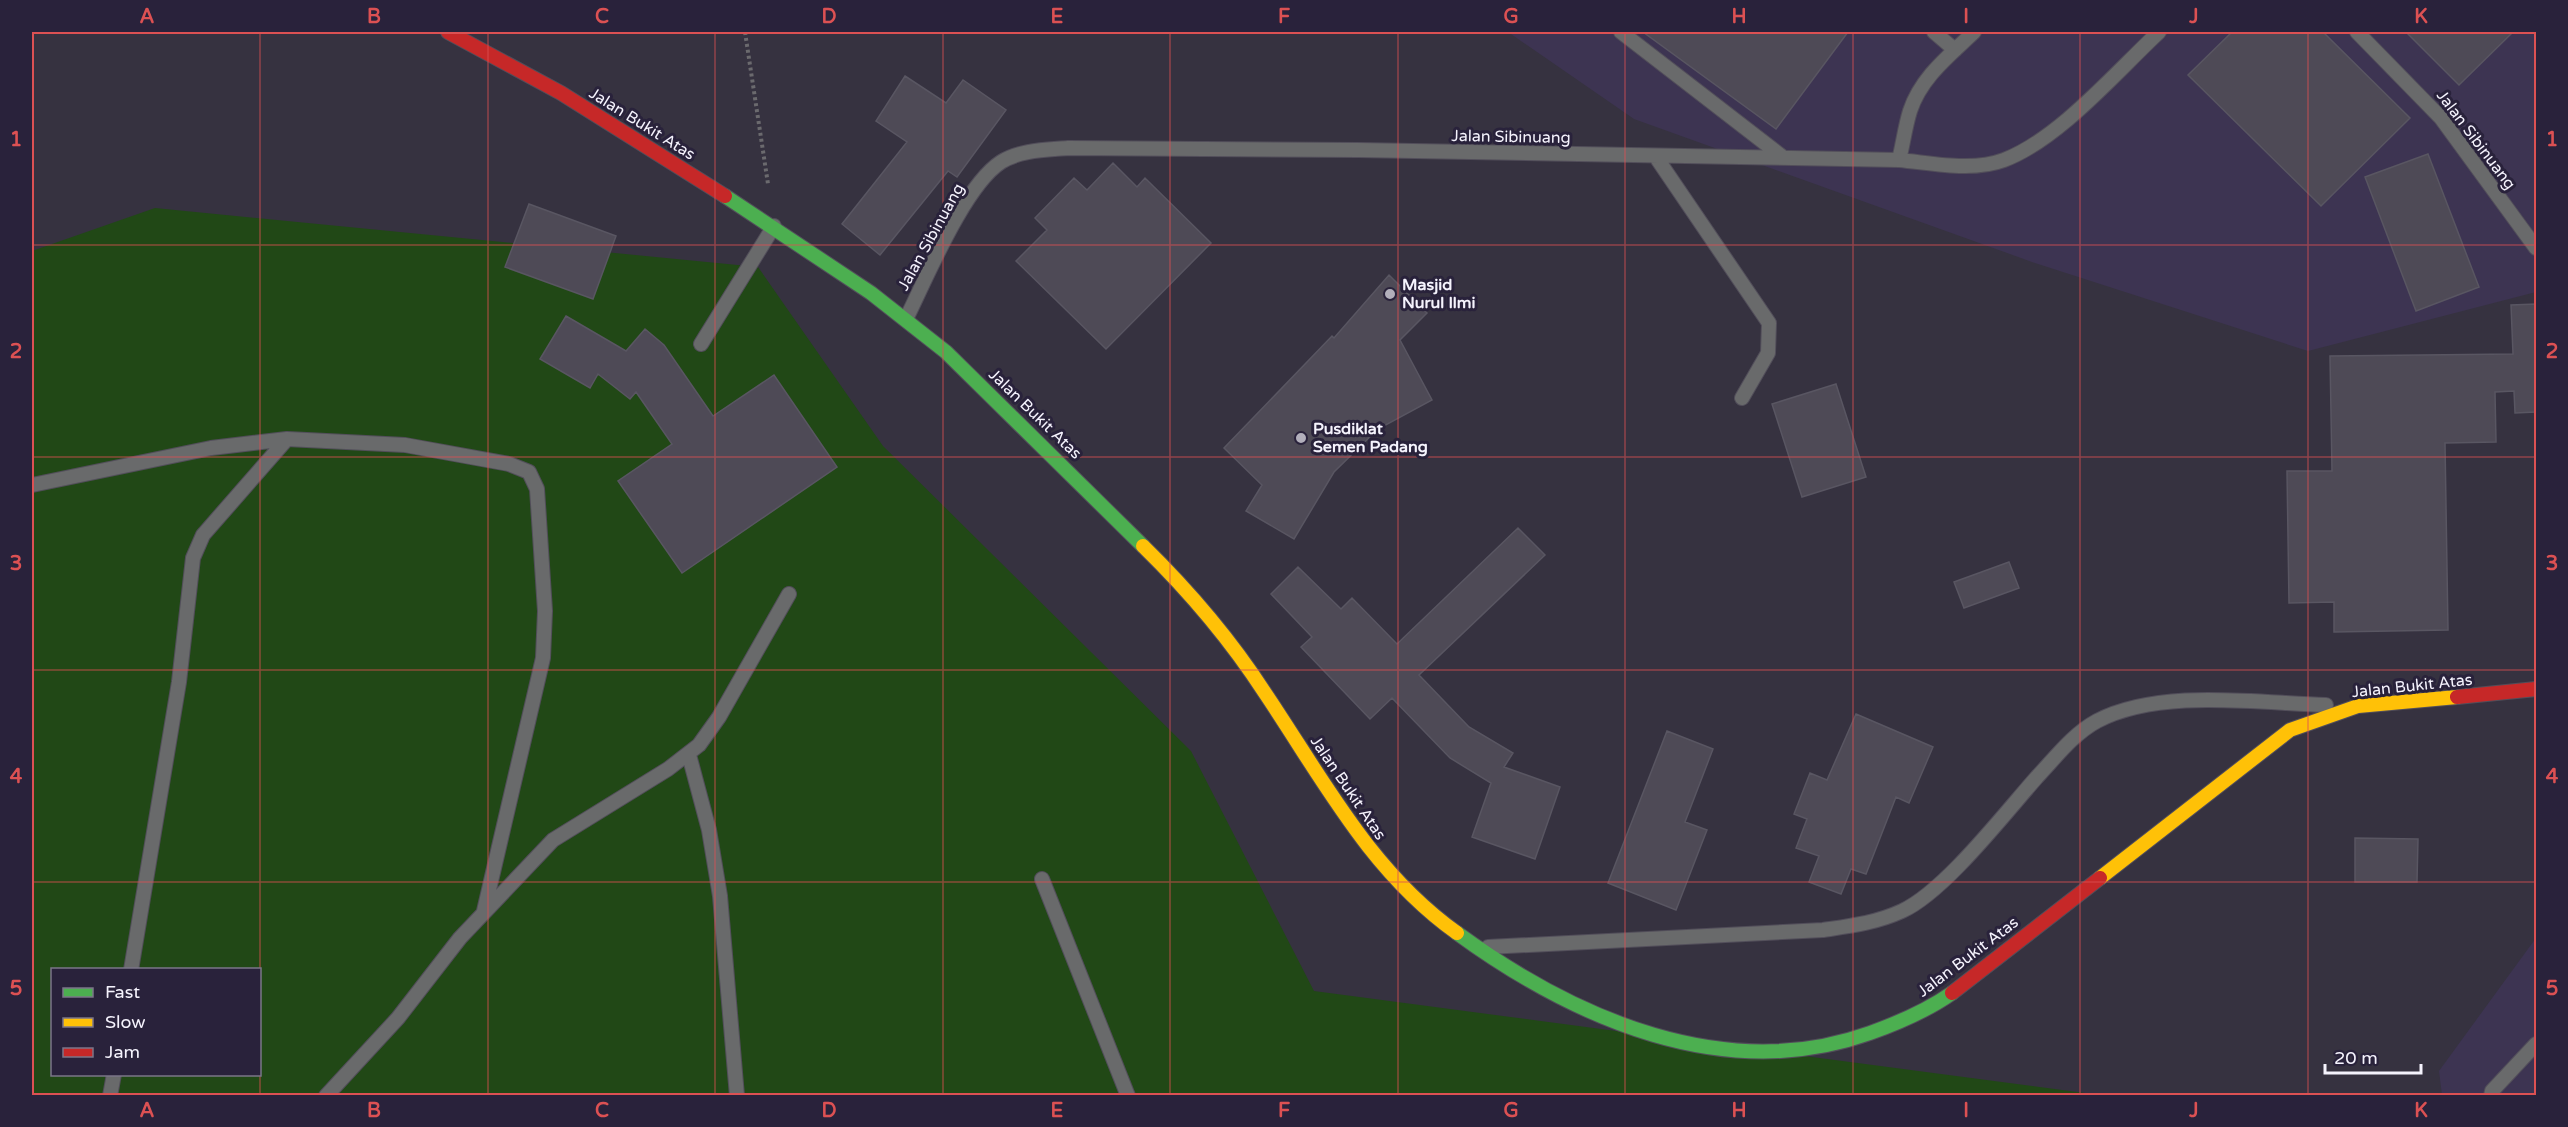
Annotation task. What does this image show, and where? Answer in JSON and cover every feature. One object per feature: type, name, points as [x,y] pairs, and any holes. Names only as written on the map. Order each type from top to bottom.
[{"type":"street","name":"Jalan Bukit Atas","points":[[448,32],[594,114],[774,226],[906,319],[976,380],[1196,600],[1261,687],[1350,826],[1415,900],[1473,947],[1595,1014],[1688,1046],[1728,1053],[1764,1055],[1801,1052],[1849,1042],[1893,1027],[1949,995],[2290,730],[2318,718],[2358,706],[2536,689]]},
{"type":"lane","points":[[1621,32],[1784,158]]},
{"type":"lane","points":[[1934,32],[1955,50]]},
{"type":"lane","points":[[1899,160],[1911,109],[1921,88],[1936,68],[1974,32]]},
{"type":"lane","name":"Jalan Sibinuang","points":[[906,319],[960,215],[979,184],[1001,162],[1031,152],[1068,148],[1358,150],[1899,160],[1966,166],[2003,161],[2032,145],[2061,124],[2159,32]]},
{"type":"lane","name":"Jalan Sibinuang","points":[[2357,32],[2441,118],[2536,248]]},
{"type":"lane","points":[[1656,157],[1769,323],[1768,353],[1742,398]]},
{"type":"lane","points":[[701,344],[774,226]]},
{"type":"lane","points":[[32,485],[211,448],[287,439],[405,445],[509,464],[529,472],[534,479],[545,611],[543,658],[484,911]]},
{"type":"lane","points":[[131,968],[179,682],[193,558],[203,535],[287,439]]},
{"type":"lane","points":[[326,1095],[392,1025],[484,911],[553,840],[689,754],[719,717],[789,594]]},
{"type":"lane","points":[[1473,947],[1823,930],[1867,924],[1904,910],[1939,885],[2068,744],[2096,722],[2122,711],[2149,705],[2191,701],[2358,706]]},
{"type":"lane","points":[[689,754],[701,794],[720,896],[737,1095]]},
{"type":"lane","points":[[1042,879],[1128,1095]]},
{"type":"lane","points":[[2488,1094],[2536,1044]]},
{"type":"lane","points":[[110,1095],[114,1076]]},
{"type":"path","points":[[745,32],[774,226]]},
{"type":"shaded area","points":[[1508,32],[2536,32],[2536,292],[2308,351],[2035,263],[1634,119]]},
{"type":"shaded area","points":[[2536,938],[2536,1095],[2442,1095],[2439,1071]]},
{"type":"green space","points":[[155,208],[758,267],[883,446],[1191,751],[1314,991],[2100,1095],[32,1095],[32,251]]},
{"type":"building","points":[[1643,32],[1848,32],[1776,129]]},
{"type":"building","points":[[2232,32],[2323,32],[2410,118],[2321,206],[2188,75]]},
{"type":"building","points":[[2406,32],[2513,32],[2459,85]]},
{"type":"building","points":[[905,76],[946,103],[963,80],[1006,110],[957,177],[948,171],[880,255],[842,224],[907,142],[876,121]]},
{"type":"building","points":[[2428,154],[2479,287],[2416,311],[2365,177]]},
{"type":"building","points":[[1113,163],[1137,187],[1145,178],[1211,243],[1106,349],[1016,261],[1047,230],[1035,218],[1074,178],[1087,190]]},
{"type":"building","points":[[529,204],[616,236],[593,299],[505,267]]},
{"type":"building","name":"Pusdiklat Semen Padang","points":[[1389,275],[1427,313],[1400,340],[1432,400],[1378,429],[1334,472],[1294,539],[1246,511],[1262,485],[1224,448],[1332,336],[1334,338]]},
{"type":"building","points":[[2536,304],[2536,412],[2515,413],[2514,391],[2495,392],[2496,442],[2445,443],[2448,630],[2334,632],[2334,602],[2289,603],[2287,471],[2332,471],[2330,356],[2513,354],[2511,305]]},
{"type":"building","points":[[566,316],[626,351],[645,329],[664,345],[713,416],[774,375],[837,467],[682,573],[618,481],[672,444],[636,392],[630,399],[598,374],[590,388],[540,359]]},
{"type":"building","points":[[1836,384],[1866,477],[1802,497],[1772,404]]},
{"type":"building","points":[[1518,528],[1545,555],[1419,675],[1469,727],[1513,753],[1504,767],[1560,787],[1535,859],[1472,837],[1491,783],[1450,758],[1392,698],[1370,719],[1301,647],[1312,637],[1271,594],[1298,567],[1341,609],[1352,598],[1397,644]]},
{"type":"building","points":[[2009,562],[2019,588],[1964,608],[1954,582]]},
{"type":"building","points":[[1856,714],[1933,747],[1909,803],[1896,797],[1866,874],[1851,869],[1841,894],[1809,882],[1819,856],[1796,848],[1807,819],[1794,814],[1810,773],[1827,780]]},
{"type":"building","points":[[1667,731],[1713,749],[1685,822],[1707,830],[1676,910],[1608,883]]},
{"type":"building","points":[[2355,838],[2418,839],[2417,882],[2355,882]]},
{"type":"traffic: fast","points":[[725,196],[871,293],[946,352],[1143,546]]},
{"type":"traffic: fast","points":[[1457,933],[1503,964],[1551,992],[1601,1016],[1653,1035],[1707,1047],[1761,1051],[1815,1047],[1870,1033],[1891,1025],[1952,993]]},
{"type":"traffic: slow","points":[[1143,546],[1193,598],[1238,654],[1328,790],[1373,852],[1398,881],[1457,933]]},
{"type":"traffic: slow","points":[[2100,878],[2290,730],[2358,706],[2457,697]]},
{"type":"traffic: jam","points":[[448,32],[561,93],[725,196]]},
{"type":"traffic: jam","points":[[2457,697],[2536,689]]},
{"type":"traffic: jam","points":[[1952,993],[2100,878]]},
{"type":"place","name":"Masjid Nurul Ilmi","points":[[1390,294]]},
{"type":"place","name":"Pusdiklat Semen Padang","points":[[1301,438]]}]
